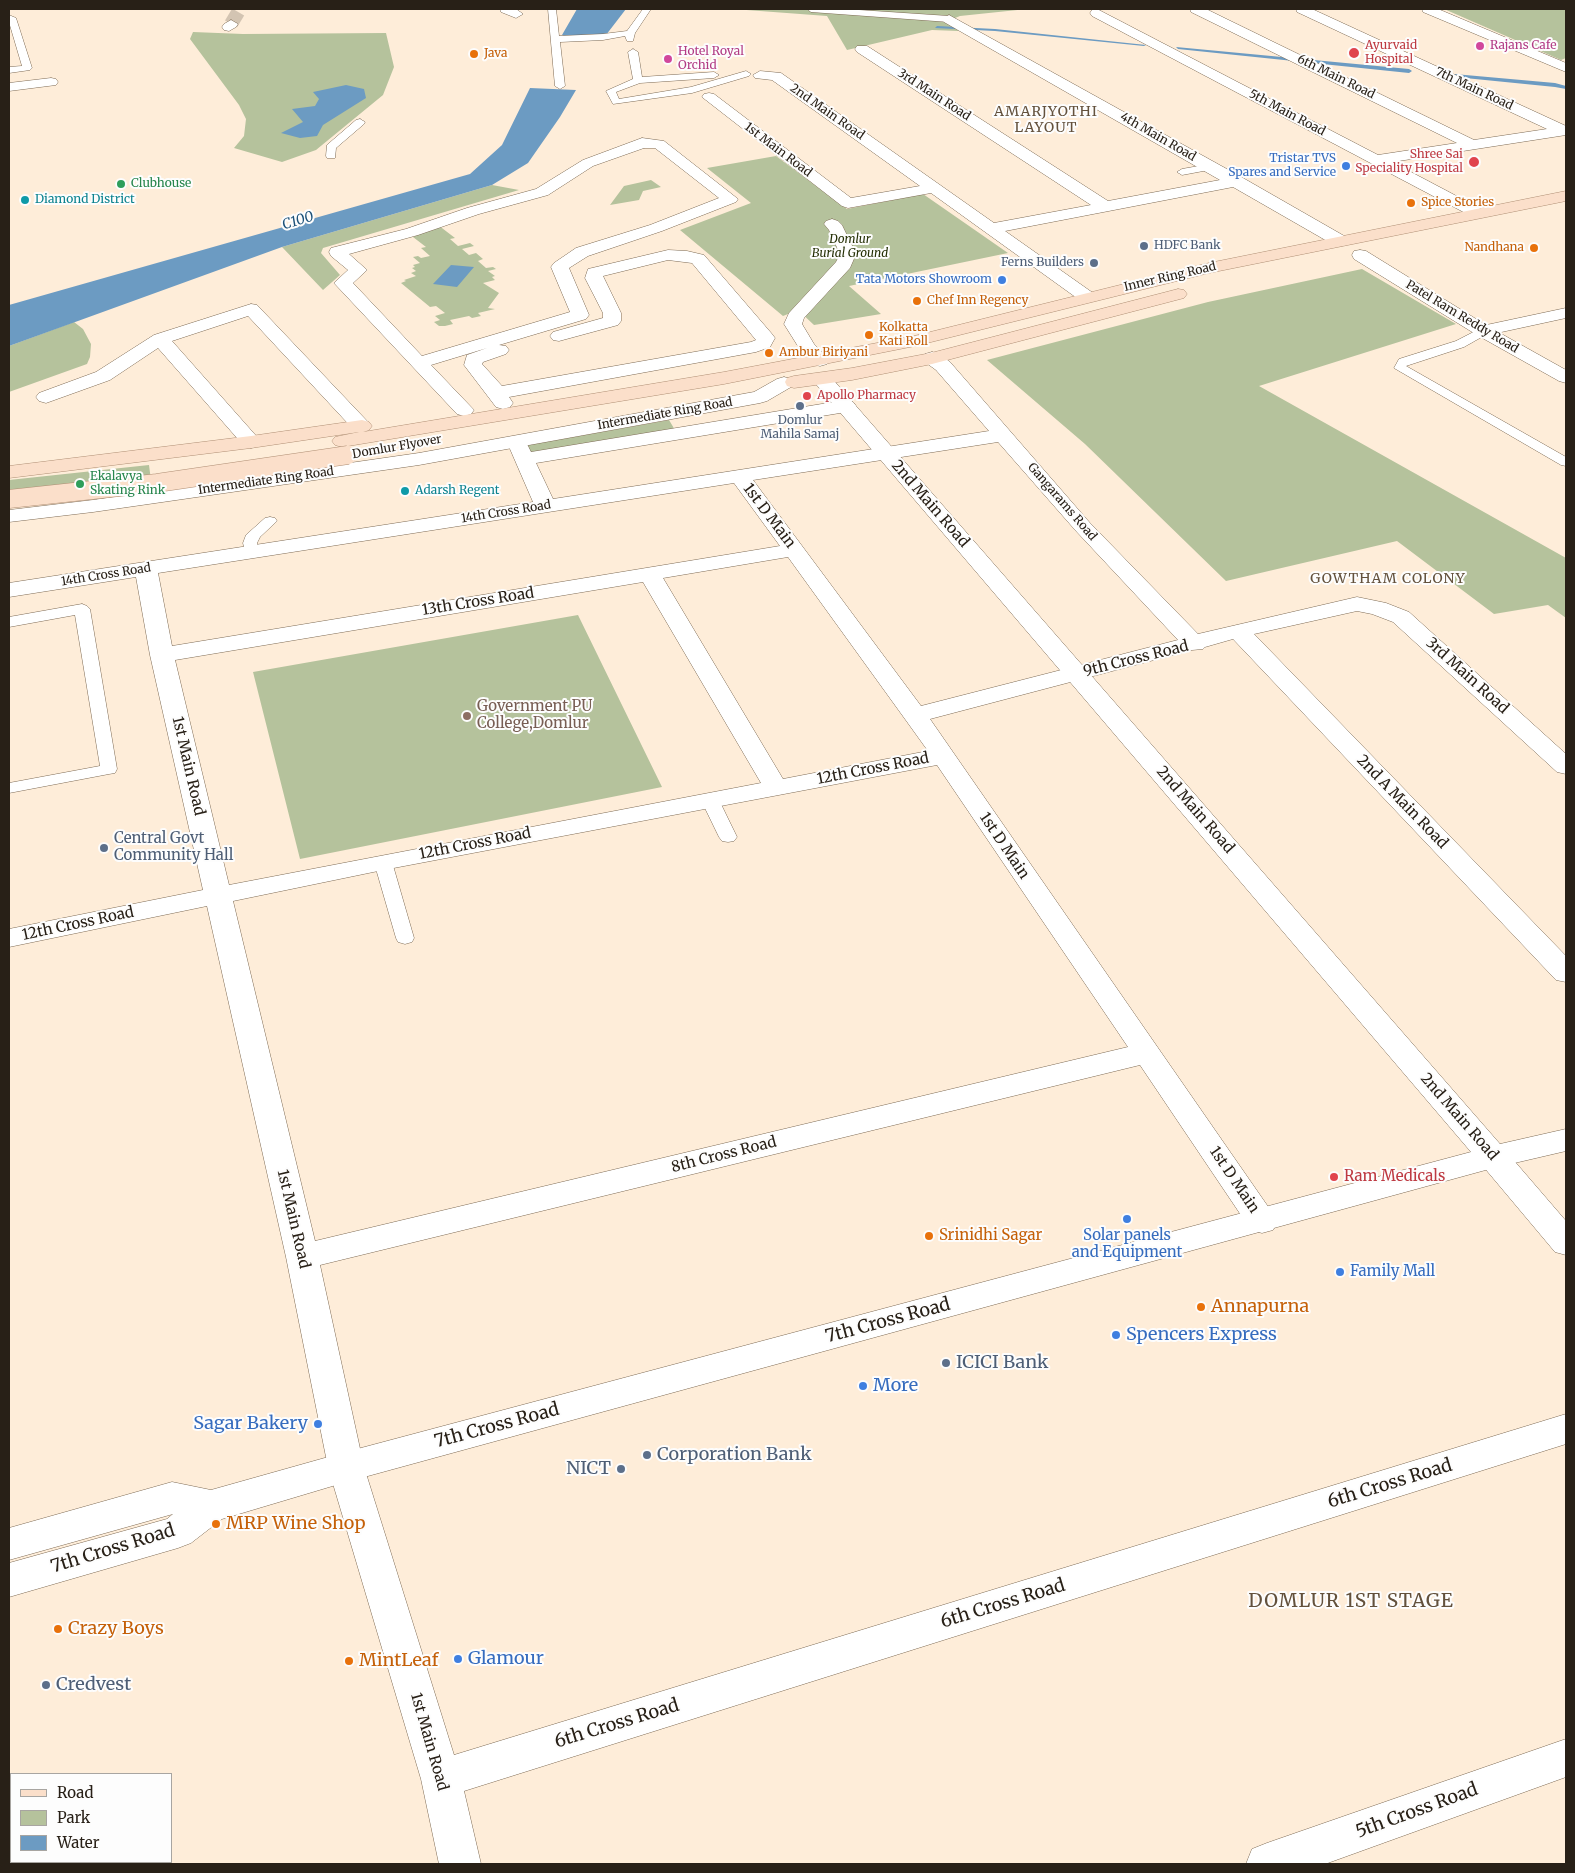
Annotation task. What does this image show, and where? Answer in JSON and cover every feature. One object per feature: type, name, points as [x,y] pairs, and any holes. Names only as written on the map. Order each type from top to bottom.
[{"type":"main road","name":"Inner Ring Road","points":[[821,369],[915,342],[1087,297],[1208,268],[1566,196]]},
{"type":"main road","points":[[1454,236],[1566,212]]},
{"type":"main road","points":[[1342,259],[1388,249]]},
{"type":"main road","name":"Inner Ring Road","points":[[780,376],[821,369],[932,358],[1196,290]]},
{"type":"main road","points":[[9,472],[251,442],[464,410],[500,398],[726,368],[780,376]]},
{"type":"main road","name":"Domlur Flyover","points":[[9,499],[157,483],[345,448],[780,376]]},
{"type":"main road","name":"Domlur Flyover","points":[[9,484],[345,448]]},
{"type":"street","name":"6th Main Road","points":[[1196,9],[1475,146]]},
{"type":"street","name":"7th Main Road","points":[[1302,9],[1565,131]]},
{"type":"street","points":[[1428,9],[1566,68]]},
{"type":"street","name":"5th Main Road","points":[[1097,13],[1477,213]]},
{"type":"street","name":"4th Main Road","points":[[949,19],[1340,241]]},
{"type":"street","name":"3rd Main Road","points":[[862,49],[1106,207]]},
{"type":"street","name":"2nd Main Road","points":[[753,74],[776,76],[1087,297]]},
{"type":"street","points":[[9,87],[51,82]]},
{"type":"street","name":"1st Main Road","points":[[709,97],[848,203],[933,188]]},
{"type":"street","points":[[1376,160],[1565,131]]},
{"type":"street","points":[[418,364],[580,315],[560,267],[582,252],[656,228],[730,199],[660,144],[642,143],[588,163],[542,192],[473,211],[412,232],[338,252],[358,270],[343,283],[418,364],[464,410]]},
{"type":"street","points":[[991,229],[1236,182]]},
{"type":"street","name":"2nd Main Road","points":[[832,224],[836,228],[848,254],[844,264],[795,317],[793,324],[846,406],[1566,1243]]},
{"type":"street","points":[[668,255],[687,256],[698,259],[766,338],[764,344],[756,347],[500,398],[473,365],[474,359],[484,354],[597,327],[612,321],[612,313],[594,278],[594,273],[668,255]]},
{"type":"street","name":"Patel Ram Reddy Road","points":[[1360,255],[1483,331],[1566,377]]},
{"type":"street","points":[[46,397],[103,376],[139,351],[160,340],[251,309],[361,426]]},
{"type":"street","points":[[1483,331],[1566,313]]},
{"type":"street","points":[[160,340],[251,442]]},
{"type":"street","name":"Gangarams Road","points":[[932,358],[943,366],[1083,527],[1195,644]]},
{"type":"street","name":"Intermediate Ring Road","points":[[9,516],[93,506],[410,460],[520,450],[760,397],[780,376]]},
{"type":"street","points":[[545,505],[520,450],[846,406]]},
{"type":"street","name":"14th Cross Road","points":[[9,590],[1004,435]]},
{"type":"street","name":"1st D Main","points":[[740,476],[915,715],[1262,1221]]},
{"type":"street","name":"13th Cross Road","points":[[162,654],[794,550]]},
{"type":"street","name":"1st Main Road","points":[[146,569],[162,654],[302,1256],[346,1467],[440,1779],[460,1864]]},
{"type":"street","points":[[649,574],[776,787]]},
{"type":"street","name":"3rd Main Road","points":[[1357,604],[1378,608],[1401,617],[1566,767]]},
{"type":"street","name":"9th Cross Road","points":[[915,715],[1238,632],[1357,604]]},
{"type":"street","name":"2nd A Main Road","points":[[1238,632],[1566,973]]},
{"type":"street","name":"12th Cross Road","points":[[9,938],[383,862],[943,756]]},
{"type":"street","name":"8th Cross Road","points":[[302,1256],[1147,1053]]},
{"type":"street","name":"7th Cross Road","points":[[9,1580],[178,1532],[211,1506],[346,1467],[1494,1157],[1566,1140]]},
{"type":"street","name":"6th Cross Road","points":[[440,1779],[1566,1429]]},
{"type":"street","name":"7th Cross Road","points":[[9,1544],[172,1498],[211,1506]]},
{"type":"street","name":"5th Cross Road","points":[[1268,1864],[1566,1758]]},
{"type":"lane","points":[[552,9],[560,86]]},
{"type":"lane","points":[[555,40],[630,36],[647,9]]},
{"type":"lane","points":[[811,9],[904,12],[949,19]]},
{"type":"lane","points":[[9,18],[12,18],[27,68],[9,70]]},
{"type":"lane","points":[[633,52],[638,80]]},
{"type":"lane","points":[[753,74],[692,90],[616,102],[611,91],[638,80],[753,74]]},
{"type":"lane","points":[[331,156],[331,147],[360,122]]},
{"type":"lane","points":[[1182,172],[1210,167]]},
{"type":"lane","points":[[1483,331],[1460,344],[1403,362],[1400,368],[1566,462]]},
{"type":"lane","points":[[251,552],[250,543],[253,535],[270,521]]},
{"type":"lane","points":[[9,622],[82,609],[109,769],[9,788]]},
{"type":"lane","points":[[710,800],[728,837]]},
{"type":"lane","points":[[383,862],[405,938]]},
{"type":"green space","points":[[733,9],[1027,9],[960,16],[945,22],[959,31],[932,30],[847,50],[827,16]]},
{"type":"green space","points":[[1444,9],[1566,9],[1566,58],[1561,60]]},
{"type":"green space","points":[[193,32],[243,34],[386,33],[394,67],[383,95],[316,150],[282,162],[234,148],[244,136],[246,119],[239,105],[190,39]]},
{"type":"green space","name":"Domlur Burial Ground","points":[[776,156],[847,209],[923,194],[1008,253],[849,286],[881,314],[814,325],[798,310],[783,316],[680,230],[751,203],[707,168]]},
{"type":"green space","points":[[651,180],[661,187],[643,191],[639,200],[610,205],[624,186]]},
{"type":"green space","points":[[492,185],[519,190],[323,248],[321,253],[340,275],[323,290],[282,247]]},
{"type":"green space","points":[[438,225],[455,238],[450,239],[458,246],[470,243],[474,246],[462,249],[469,255],[476,253],[483,259],[478,261],[486,268],[493,267],[496,269],[488,271],[495,276],[492,277],[495,280],[483,283],[499,293],[488,308],[495,309],[478,313],[481,316],[472,318],[469,316],[450,320],[453,324],[439,326],[434,322],[440,320],[435,316],[445,313],[436,306],[430,307],[401,283],[416,276],[411,273],[416,271],[412,268],[415,267],[413,265],[420,263],[413,257],[430,256],[421,248],[426,247],[413,237]]},
{"type":"green space","points":[[1362,269],[1456,324],[1259,386],[1566,558],[1566,618],[1548,605],[1494,614],[1397,541],[1226,581],[1085,444],[987,360],[1208,302]]},
{"type":"green space","points":[[74,322],[83,329],[91,344],[90,357],[87,364],[9,392],[9,346]]},
{"type":"green space","points":[[669,420],[675,430],[531,455],[528,445]]},
{"type":"green space","name":"Ekalavya Skating Rink","points":[[149,465],[152,488],[9,503],[9,480]]},
{"type":"green space","name":"Government PU College,Domlur","points":[[578,615],[662,787],[300,859],[253,672]]},
{"type":"water","points":[[577,9],[626,9],[606,35],[566,37],[562,35]]},
{"type":"water","points":[[346,85],[364,89],[366,98],[323,125],[317,136],[300,138],[281,133],[303,122],[292,109],[315,106],[319,99],[313,92]]},
{"type":"water","points":[[530,88],[576,90],[528,163],[492,185],[282,247],[9,346],[9,305],[470,174],[502,145]]},
{"type":"water","points":[[451,265],[474,267],[457,287],[433,284]]},
{"type":"waterway","points":[[937,27],[995,30],[1144,45]]},
{"type":"waterway","points":[[1178,48],[1409,71]]},
{"type":"waterway","points":[[1445,74],[1555,85],[1566,88]]},
{"type":"tunnel","points":[[231,24],[240,9]]},
{"type":"place","name":"Rajans Cafe","points":[[1480,46]]},
{"type":"place","name":"Ayurvaid Hospital","points":[[1354,53]]},
{"type":"place","name":"Java","points":[[474,54]]},
{"type":"place","name":"Hotel Royal Orchid","points":[[668,59]]},
{"type":"place","name":"Shree Sai Speciality Hospital","points":[[1474,162]]},
{"type":"place","name":"Tristar TVS Spares and Service","points":[[1346,166]]},
{"type":"place","name":"Clubhouse","points":[[121,184]]},
{"type":"place","name":"Diamond District","points":[[25,200]]},
{"type":"place","name":"Spice Stories","points":[[1411,203]]},
{"type":"place","name":"HDFC Bank","points":[[1144,246]]},
{"type":"place","name":"Nandhana","points":[[1534,248]]},
{"type":"place","name":"Ferns Builders","points":[[1094,263]]},
{"type":"place","name":"Tata Motors Showroom","points":[[1002,280]]},
{"type":"place","name":"Chef Inn Regency","points":[[917,301]]},
{"type":"place","name":"Kolkatta Kati Roll","points":[[869,335]]},
{"type":"place","name":"Ambur Biriyani","points":[[769,353]]},
{"type":"place","name":"Apollo Pharmacy","points":[[807,396]]},
{"type":"place","name":"Domlur Mahila Samaj","points":[[800,406]]},
{"type":"place","name":"Ekalavya Skating Rink","points":[[80,484]]},
{"type":"place","name":"Adarsh Regent","points":[[405,491]]},
{"type":"place","name":"Government PU College,Domlur","points":[[467,716]]},
{"type":"place","name":"Central Govt Community Hall","points":[[104,848]]},
{"type":"place","name":"Ram Medicals","points":[[1334,1177]]},
{"type":"place","name":"Solar panels and Equipment","points":[[1127,1219]]},
{"type":"place","name":"Srinidhi Sagar","points":[[929,1236]]},
{"type":"place","name":"Family Mall","points":[[1340,1272]]},
{"type":"place","name":"Annapurna","points":[[1201,1307]]},
{"type":"place","name":"Spencers Express","points":[[1116,1335]]},
{"type":"place","name":"ICICI Bank","points":[[946,1363]]},
{"type":"place","name":"More","points":[[863,1386]]},
{"type":"place","name":"Sagar Bakery","points":[[318,1424]]},
{"type":"place","name":"Corporation Bank","points":[[647,1455]]},
{"type":"place","name":"NICT","points":[[621,1469]]},
{"type":"place","name":"MRP Wine Shop","points":[[216,1524]]},
{"type":"place","name":"Crazy Boys","points":[[58,1629]]},
{"type":"place","name":"Glamour","points":[[458,1659]]},
{"type":"place","name":"MintLeaf","points":[[349,1661]]},
{"type":"place","name":"Credvest","points":[[46,1685]]},
{"type":"district","name":"AMARJYOTHI LAYOUT","points":[[1046,120]]},
{"type":"district","name":"GOWTHAM COLONY","points":[[1388,579]]},
{"type":"district","name":"DOMLUR 1ST STAGE","points":[[1351,1602]]},
{"type":"water label","name":"C100","points":[[298,221]]}]
